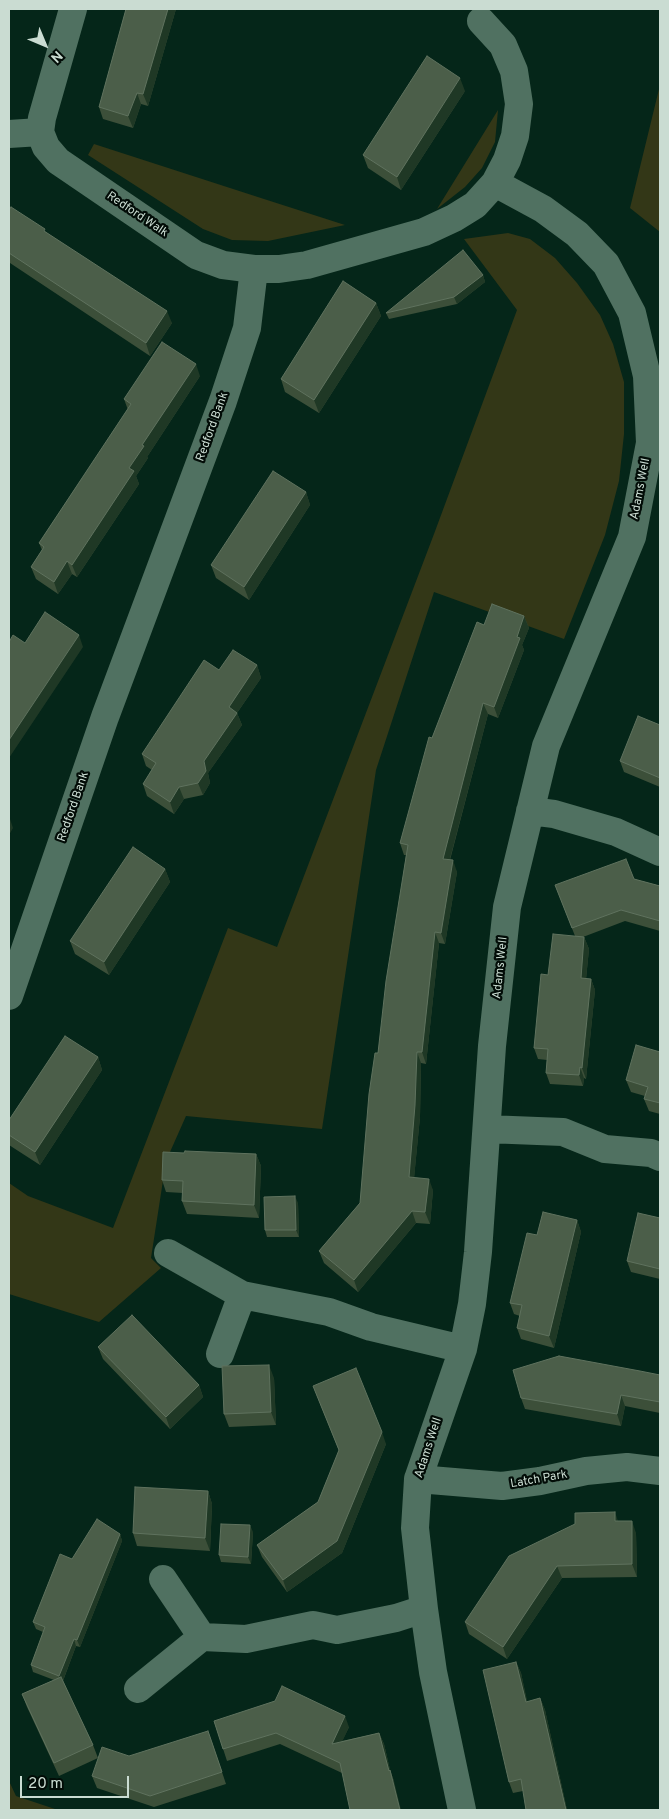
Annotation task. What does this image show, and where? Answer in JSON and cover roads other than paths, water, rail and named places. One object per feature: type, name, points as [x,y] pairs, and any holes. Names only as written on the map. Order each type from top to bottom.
[{"type":"street","points":[[9,134],[40,132],[42,118],[73,9]]},
{"type":"street","points":[[254,269],[279,269],[307,265],[424,232],[454,218],[474,205],[495,183],[507,160],[515,136],[519,104],[514,71],[503,45],[481,21]]},
{"type":"street","name":"Redford Walk","points":[[40,132],[46,147],[58,162],[196,255],[223,265],[254,269]]},
{"type":"street","name":"Adams Well","points":[[462,1810],[433,1672],[424,1609],[415,1528],[418,1479],[463,1349],[472,1304],[478,1252],[492,1046],[507,907],[546,746],[632,537],[650,443],[647,376],[632,313],[606,264],[577,234],[564,224],[543,209],[495,183]]},
{"type":"street","name":"Redford Bank","points":[[9,996],[106,717],[223,401],[247,328],[254,269]]},
{"type":"street","points":[[530,810],[554,814],[616,832],[660,852]]},
{"type":"street","points":[[487,1129],[562,1132],[605,1149],[651,1153],[660,1157]]},
{"type":"street","points":[[168,1253],[242,1295],[329,1312],[371,1327],[463,1349]]},
{"type":"street","points":[[220,1354],[242,1295]]},
{"type":"street","name":"Latch Park","points":[[418,1479],[502,1486],[540,1482],[586,1471],[619,1468],[660,1470]]},
{"type":"street","points":[[163,1579],[202,1637]]},
{"type":"street","points":[[138,1689],[202,1637],[246,1639],[313,1625],[336,1630],[396,1618],[424,1609]]}]
